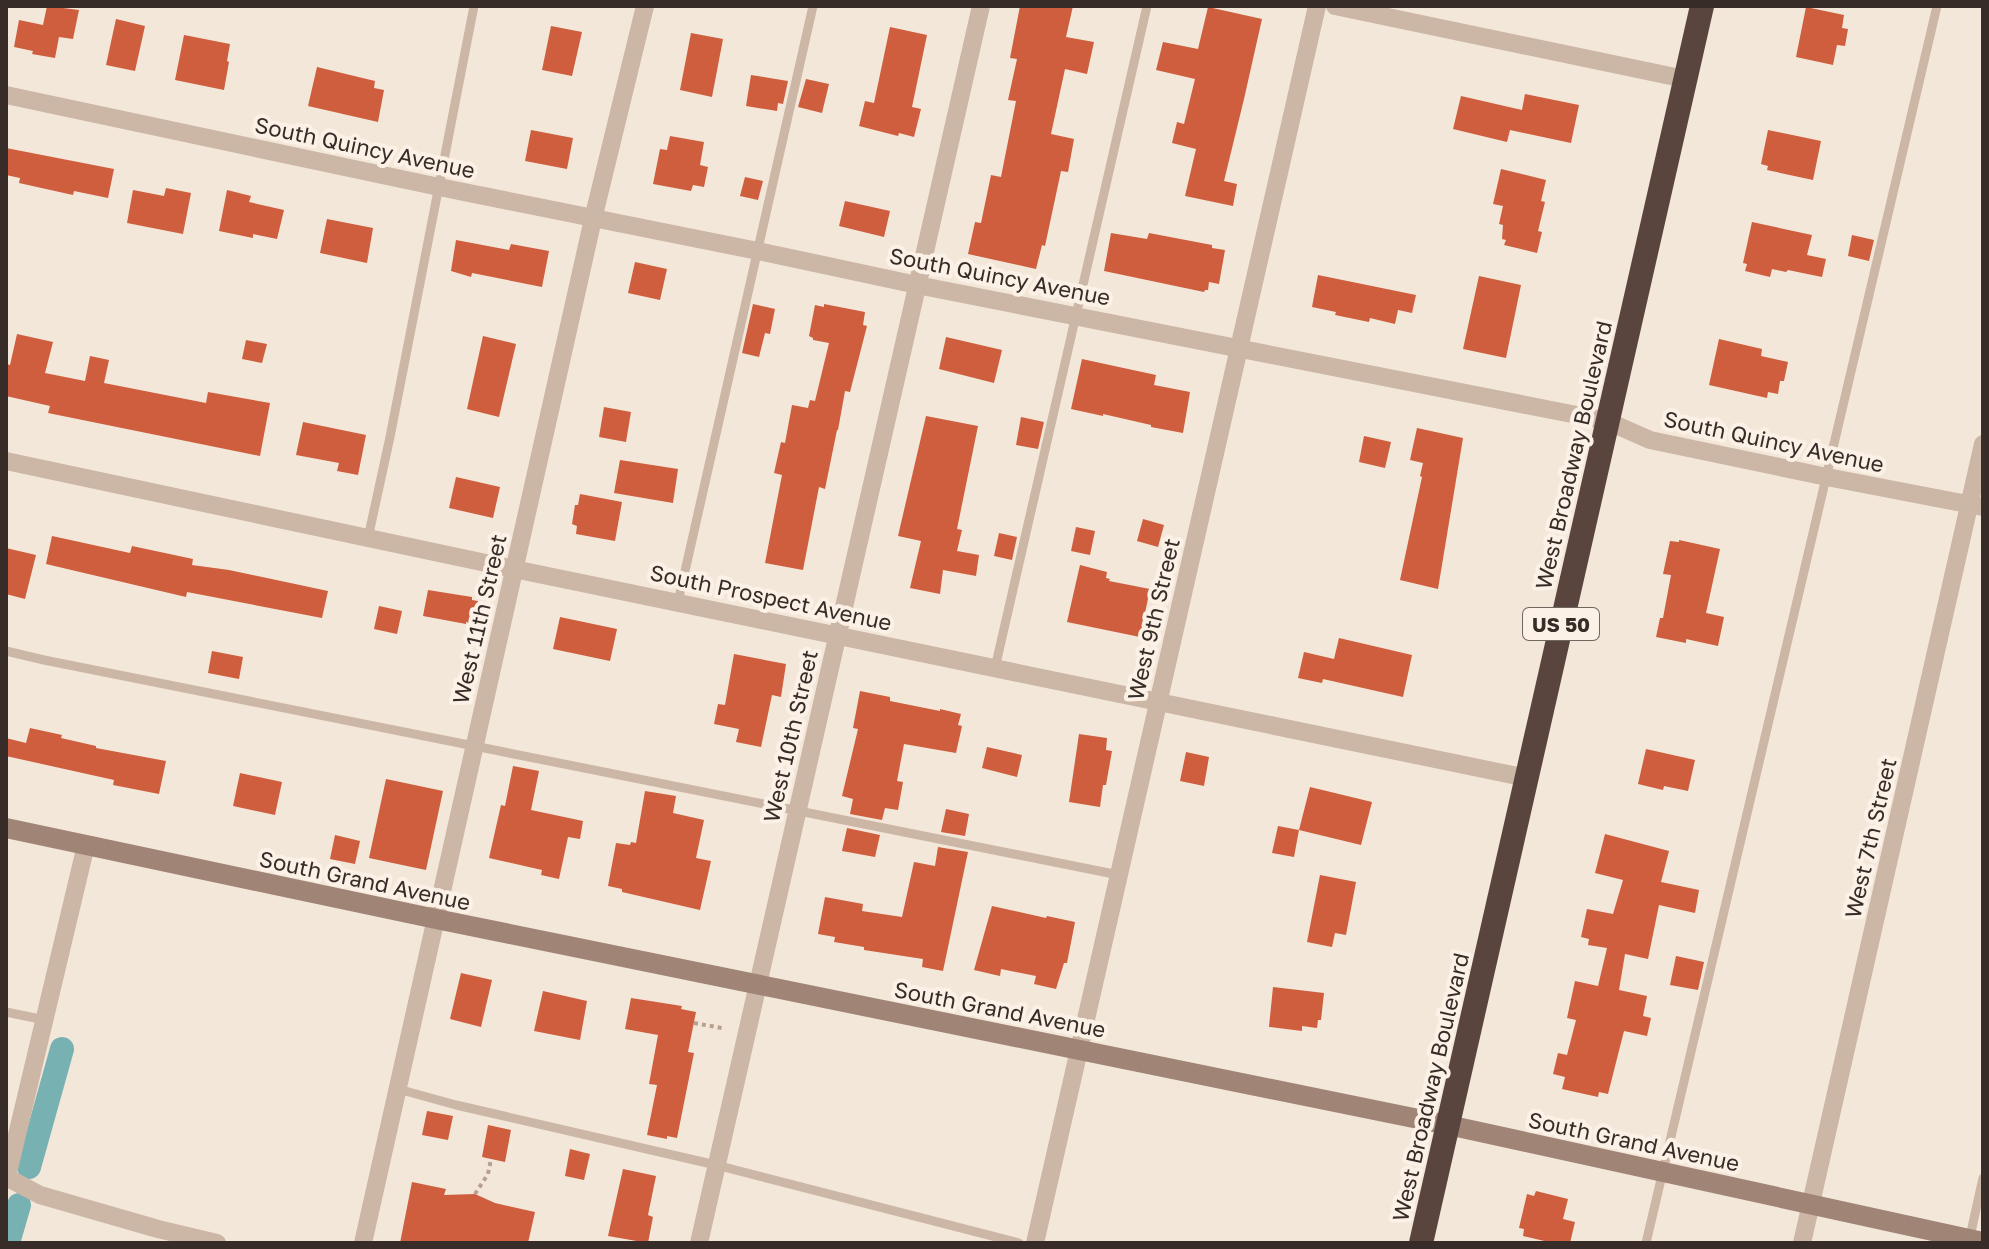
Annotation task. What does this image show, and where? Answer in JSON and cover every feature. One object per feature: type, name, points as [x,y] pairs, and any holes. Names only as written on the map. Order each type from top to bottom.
[{"type":"highway","name":"West Broadway Boulevard","points":[[1421,1243],[1702,6]]},
{"type":"street","name":"West 11th Street","points":[[363,1243],[593,219],[645,6]]},
{"type":"street","name":"West 10th Street","points":[[699,1243],[981,6]]},
{"type":"street","name":"West 9th Street","points":[[1035,1243],[1317,6]]},
{"type":"street","points":[[1335,6],[1685,79]]},
{"type":"street","name":"South Quincy Avenue","points":[[6,95],[917,285],[1607,421],[1650,440],[1977,505]]},
{"type":"street","name":"West 7th Street","points":[[1802,1243],[1977,505],[1983,444]]},
{"type":"street","name":"South Prospect Avenue","points":[[6,461],[1527,778]]},
{"type":"street","name":"South Grand Avenue","points":[[6,828],[1448,1125],[1973,1241]]},
{"type":"street","points":[[86,845],[7,1177],[40,1195],[217,1243]]},
{"type":"lane","points":[[368,538],[474,6]]},
{"type":"lane","points":[[678,602],[813,6]]},
{"type":"lane","points":[[995,668],[1147,6]]},
{"type":"lane","points":[[1646,1243],[1937,6]]},
{"type":"lane","points":[[6,651],[1119,875]]},
{"type":"lane","points":[[6,1012],[45,1020]]},
{"type":"lane","points":[[398,1089],[716,1165],[1019,1243]]},
{"type":"lane","points":[[1973,1241],[1983,1178]]},
{"type":"path","points":[[694,1023],[722,1028]]},
{"type":"path","points":[[475,1194],[488,1174],[491,1159]]},
{"type":"building","points":[[47,6],[79,10],[73,39],[59,37],[55,58],[14,47],[19,20],[43,25]]},
{"type":"building","points":[[1020,6],[1073,6],[1066,37],[1094,42],[1087,74],[1065,69],[1051,134],[1074,139],[1068,172],[1061,171],[1045,246],[1042,245],[1036,269],[968,254],[975,222],[981,223],[991,175],[1001,177],[1016,101],[1008,100],[1017,59],[1010,58]]},
{"type":"building","points":[[1208,7],[1262,19],[1224,181],[1237,184],[1233,206],[1185,196],[1196,149],[1172,143],[1177,122],[1184,124],[1195,79],[1156,70],[1163,42],[1198,49]]},
{"type":"building","points":[[1806,7],[1844,15],[1842,28],[1848,29],[1845,46],[1837,45],[1833,65],[1796,57]]},
{"type":"building","points":[[116,19],[145,26],[135,71],[106,65]]},
{"type":"building","points":[[551,26],[582,32],[572,76],[542,70]]},
{"type":"building","points":[[890,27],[927,35],[912,107],[921,109],[914,137],[859,126],[865,101],[874,103]]},
{"type":"building","points":[[691,33],[723,39],[712,97],[680,90]]},
{"type":"building","points":[[184,35],[230,44],[224,90],[175,80]]},
{"type":"building","points":[[317,67],[375,81],[374,88],[384,90],[378,122],[308,106]]},
{"type":"building","points":[[751,75],[788,81],[783,104],[778,103],[777,111],[746,106]]},
{"type":"building","points":[[806,79],[829,84],[822,113],[798,107]]},
{"type":"building","points":[[1525,94],[1579,105],[1571,143],[1510,130],[1507,142],[1453,129],[1461,96],[1522,110]]},
{"type":"building","points":[[531,130],[573,138],[567,169],[525,161]]},
{"type":"building","points":[[1768,130],[1821,141],[1813,180],[1767,170],[1768,166],[1761,164]]},
{"type":"building","points":[[670,136],[704,142],[700,165],[708,167],[704,187],[693,185],[691,191],[653,184],[660,149],[667,150]]},
{"type":"building","points":[[6,148],[114,169],[108,198],[74,191],[73,195],[19,183],[20,178],[6,175]]},
{"type":"building","points":[[1501,169],[1546,180],[1537,253],[1504,245],[1503,225],[1499,224],[1503,206],[1493,204]]},
{"type":"building","points":[[745,177],[763,181],[758,200],[740,196]]},
{"type":"building","points":[[166,188],[191,193],[183,234],[127,223],[133,190],[164,196]]},
{"type":"building","points":[[227,190],[251,196],[249,202],[284,210],[277,239],[219,231]]},
{"type":"building","points":[[845,201],[890,211],[884,237],[839,226]]},
{"type":"building","points":[[327,219],[373,228],[367,263],[320,253]]},
{"type":"building","points":[[1752,222],[1812,235],[1807,255],[1826,259],[1822,277],[1788,270],[1772,269],[1770,277],[1745,271],[1747,264],[1743,263]]},
{"type":"building","points":[[1111,233],[1147,239],[1149,233],[1225,250],[1219,284],[1209,282],[1208,290],[1204,292],[1104,271]]},
{"type":"building","points":[[1852,235],[1874,240],[1869,261],[1848,256]]},
{"type":"building","points":[[456,240],[509,250],[511,244],[549,251],[542,287],[472,273],[471,277],[451,271]]},
{"type":"building","points":[[635,262],[667,269],[660,300],[628,293]]},
{"type":"building","points":[[1318,275],[1416,295],[1412,313],[1398,310],[1395,324],[1370,318],[1369,322],[1312,307]]},
{"type":"building","points":[[1479,276],[1521,285],[1506,358],[1463,349]]},
{"type":"building","points":[[753,304],[775,309],[770,334],[765,333],[759,357],[742,353]]},
{"type":"building","points":[[824,304],[865,312],[863,325],[867,326],[850,392],[845,391],[825,489],[819,487],[803,570],[765,563],[782,475],[774,473],[781,442],[785,443],[792,405],[808,408],[810,400],[815,401],[829,343],[813,340],[809,336],[815,305],[824,307]]},
{"type":"building","points":[[17,334],[53,342],[45,373],[85,381],[90,356],[109,360],[104,383],[206,403],[208,392],[270,403],[260,456],[48,413],[50,406],[6,396],[6,364],[10,365]]},
{"type":"building","points":[[483,336],[516,344],[499,417],[467,409]]},
{"type":"building","points":[[946,337],[1002,350],[994,383],[939,369]]},
{"type":"building","points":[[1719,339],[1762,349],[1761,356],[1788,362],[1778,394],[1768,392],[1767,398],[1709,385]]},
{"type":"building","points":[[246,340],[267,344],[262,363],[242,359]]},
{"type":"building","points":[[1082,359],[1156,375],[1154,385],[1190,392],[1183,433],[1071,409]]},
{"type":"building","points":[[604,407],[631,412],[626,442],[599,437]]},
{"type":"building","points":[[926,416],[978,426],[957,529],[962,530],[957,551],[979,555],[976,576],[943,570],[940,594],[910,588],[921,541],[898,536]]},
{"type":"building","points":[[1021,417],[1044,422],[1038,449],[1016,445]]},
{"type":"building","points":[[303,422],[366,435],[358,475],[337,471],[339,463],[296,455]]},
{"type":"building","points":[[1417,428],[1463,438],[1438,589],[1400,580],[1422,477],[1423,463],[1410,460]]},
{"type":"building","points":[[1364,436],[1391,442],[1385,468],[1359,462]]},
{"type":"building","points":[[620,460],[678,469],[673,503],[614,493]]},
{"type":"building","points":[[456,477],[500,487],[493,518],[449,508]]},
{"type":"building","points":[[580,494],[622,502],[615,541],[576,534],[577,526],[572,524]]},
{"type":"building","points":[[1143,519],[1164,525],[1158,547],[1137,541]]},
{"type":"building","points":[[1076,527],[1095,531],[1090,555],[1071,551]]},
{"type":"building","points":[[999,533],[1017,537],[1012,560],[994,556]]},
{"type":"building","points":[[52,536],[130,553],[132,546],[193,559],[192,565],[328,591],[322,618],[187,592],[186,597],[46,564]]},
{"type":"building","points":[[1679,540],[1720,549],[1706,613],[1724,617],[1718,646],[1656,637],[1671,575],[1663,574],[1670,541]]},
{"type":"building","points":[[6,548],[36,555],[25,599],[6,594]]},
{"type":"building","points":[[1080,565],[1107,572],[1109,581],[1150,589],[1140,637],[1067,622]]},
{"type":"building","points":[[428,590],[472,597],[472,600],[478,601],[473,624],[423,616]]},
{"type":"building","points":[[379,606],[402,611],[397,634],[374,629]]},
{"type":"building","points":[[560,617],[617,629],[610,661],[553,649]]},
{"type":"building","points":[[1339,638],[1412,655],[1403,697],[1323,679],[1322,683],[1298,678],[1304,652],[1334,659]]},
{"type":"building","points":[[212,651],[243,657],[239,679],[208,673]]},
{"type":"building","points":[[734,654],[786,664],[781,697],[772,695],[761,747],[736,742],[739,729],[714,724],[718,704],[725,705]]},
{"type":"building","points":[[860,691],[890,697],[890,701],[961,714],[958,725],[962,726],[956,753],[904,744],[897,781],[903,782],[898,810],[885,808],[882,820],[850,814],[853,799],[842,796],[858,729],[853,728]]},
{"type":"building","points":[[30,728],[62,735],[61,738],[96,748],[166,761],[159,794],[113,785],[114,780],[6,756],[6,738],[26,743]]},
{"type":"building","points":[[1079,734],[1107,738],[1106,750],[1112,751],[1100,807],[1069,802]]},
{"type":"building","points":[[987,747],[1022,755],[1017,777],[982,768]]},
{"type":"building","points":[[1646,749],[1695,760],[1688,791],[1664,786],[1663,790],[1638,784]]},
{"type":"building","points":[[1186,752],[1209,757],[1204,786],[1180,781]]},
{"type":"building","points":[[513,766],[539,771],[531,810],[583,821],[580,839],[568,837],[559,879],[541,875],[542,870],[489,858]]},
{"type":"building","points":[[240,773],[282,782],[275,815],[233,806]]},
{"type":"building","points":[[386,779],[443,791],[426,870],[369,858]]},
{"type":"building","points":[[1310,787],[1372,802],[1361,845],[1299,830]]},
{"type":"building","points":[[645,791],[676,796],[673,813],[704,820],[696,858],[711,861],[700,910],[608,886],[616,843],[636,843]]},
{"type":"building","points":[[946,809],[969,814],[965,836],[941,832]]},
{"type":"building","points":[[1278,826],[1299,830],[1294,857],[1272,853]]},
{"type":"building","points":[[847,828],[880,835],[875,857],[842,851]]},
{"type":"building","points":[[1605,834],[1669,851],[1661,882],[1699,890],[1695,913],[1659,905],[1648,959],[1625,954],[1619,990],[1647,996],[1643,1016],[1651,1018],[1647,1036],[1624,1031],[1608,1094],[1599,1092],[1598,1097],[1562,1089],[1565,1077],[1553,1074],[1558,1053],[1567,1055],[1576,1020],[1567,1018],[1575,981],[1598,986],[1607,948],[1588,945],[1589,939],[1581,937],[1587,909],[1613,914],[1623,880],[1595,873]]},
{"type":"building","points":[[335,835],[360,841],[355,864],[330,859]]},
{"type":"building","points":[[938,847],[968,852],[943,971],[922,967],[923,959],[864,950],[864,947],[834,942],[835,937],[818,934],[825,897],[863,904],[862,911],[902,917],[914,862],[935,866]]},
{"type":"building","points":[[1320,875],[1356,882],[1346,935],[1335,933],[1332,947],[1307,942]]},
{"type":"building","points":[[992,906],[1075,922],[1067,963],[1064,963],[1056,989],[1034,984],[1036,976],[1001,969],[1000,976],[974,970]]},
{"type":"building","points":[[1676,956],[1704,962],[1698,990],[1670,985]]},
{"type":"building","points":[[461,973],[492,980],[481,1027],[450,1019]]},
{"type":"building","points":[[1273,987],[1324,993],[1317,1028],[1302,1026],[1302,1031],[1269,1027]]},
{"type":"building","points":[[543,991],[587,1001],[580,1040],[534,1031]]},
{"type":"building","points":[[631,998],[682,1006],[681,1009],[696,1012],[688,1052],[694,1053],[677,1138],[647,1135],[657,1085],[649,1084],[658,1035],[625,1029]]},
{"type":"building","points":[[427,1111],[453,1116],[448,1140],[422,1135]]},
{"type":"building","points":[[488,1125],[511,1130],[505,1162],[482,1157]]},
{"type":"building","points":[[570,1149],[590,1154],[584,1180],[565,1176]]},
{"type":"building","points":[[623,1169],[656,1176],[648,1215],[653,1217],[648,1243],[608,1236]]},
{"type":"building","points":[[412,1182],[446,1189],[444,1195],[475,1194],[495,1203],[535,1212],[528,1243],[400,1243]]},
{"type":"building","points":[[1536,1191],[1568,1199],[1563,1219],[1575,1222],[1570,1243],[1553,1243],[1523,1236],[1524,1229],[1519,1228],[1527,1194],[1534,1196]]},
{"type":"waterway","points":[[29,1167],[62,1049]]},
{"type":"waterway","points":[[8,1243],[19,1205]]}]
